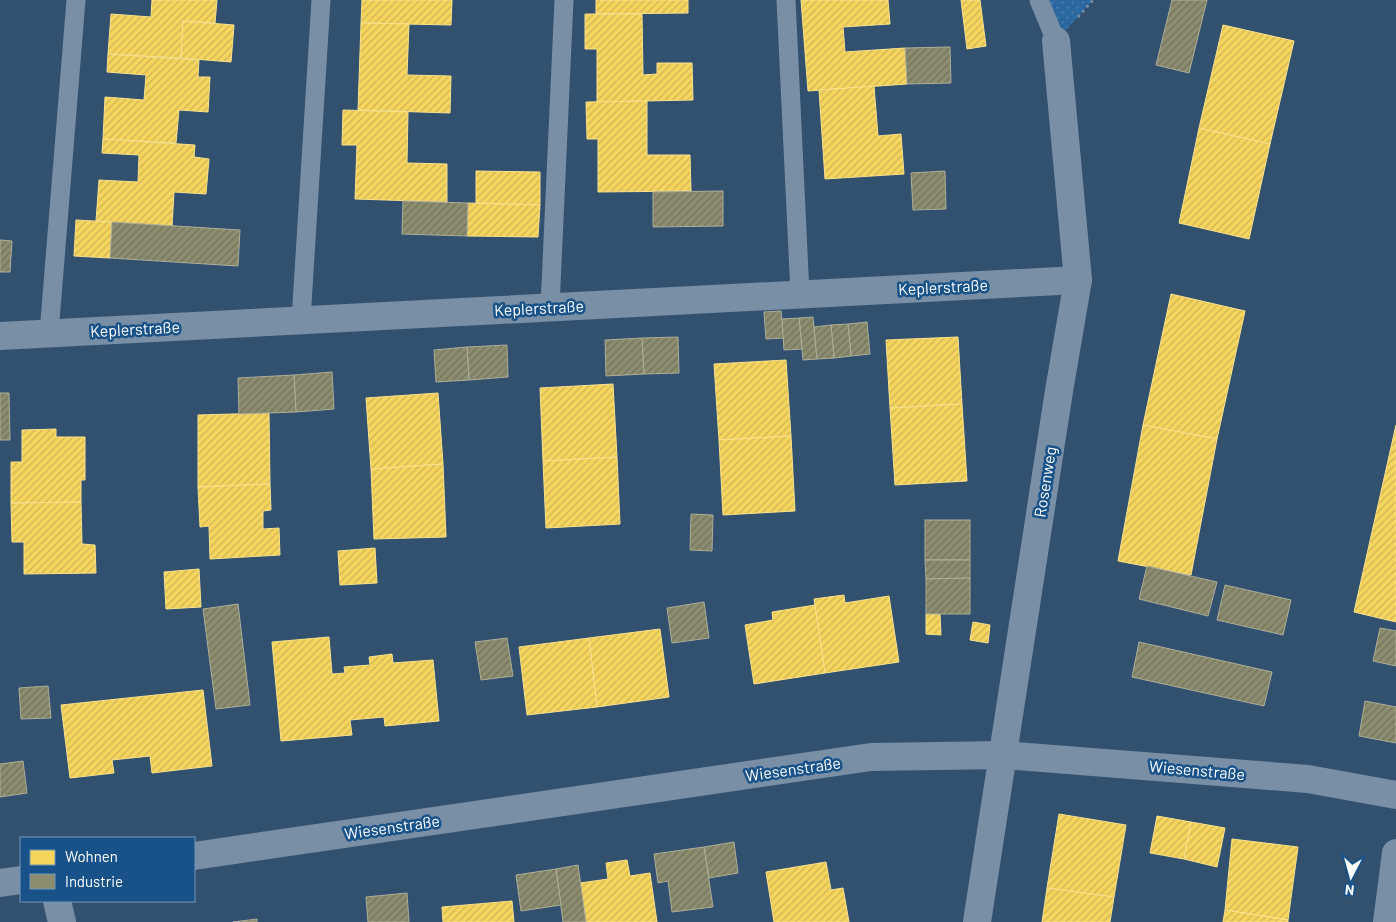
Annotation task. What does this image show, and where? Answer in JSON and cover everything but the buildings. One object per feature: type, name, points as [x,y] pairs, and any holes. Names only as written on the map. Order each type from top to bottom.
[{"type":"street","name":"Rosenweg","points":[[977,922],[1078,280],[1056,41]]},
{"type":"street","name":"Keplerstraße","points":[[0,336],[1078,280]]},
{"type":"street","name":"Wiesenstraße","points":[[195,856],[871,757],[1004,755],[1308,779],[1396,795]]},
{"type":"street","points":[[1387,922],[1396,853]]},
{"type":"street","points":[[0,883],[20,880]]},
{"type":"street","points":[[57,902],[62,922]]},
{"type":"lane","points":[[49,333],[76,0]]},
{"type":"lane","points":[[301,320],[321,0]]},
{"type":"lane","points":[[550,307],[564,0]]},
{"type":"lane","points":[[786,0],[800,294]]},
{"type":"lane","points":[[1039,0],[1056,41]]},
{"type":"shaded area","points":[[1048,0],[1093,0],[1056,41]]}]
